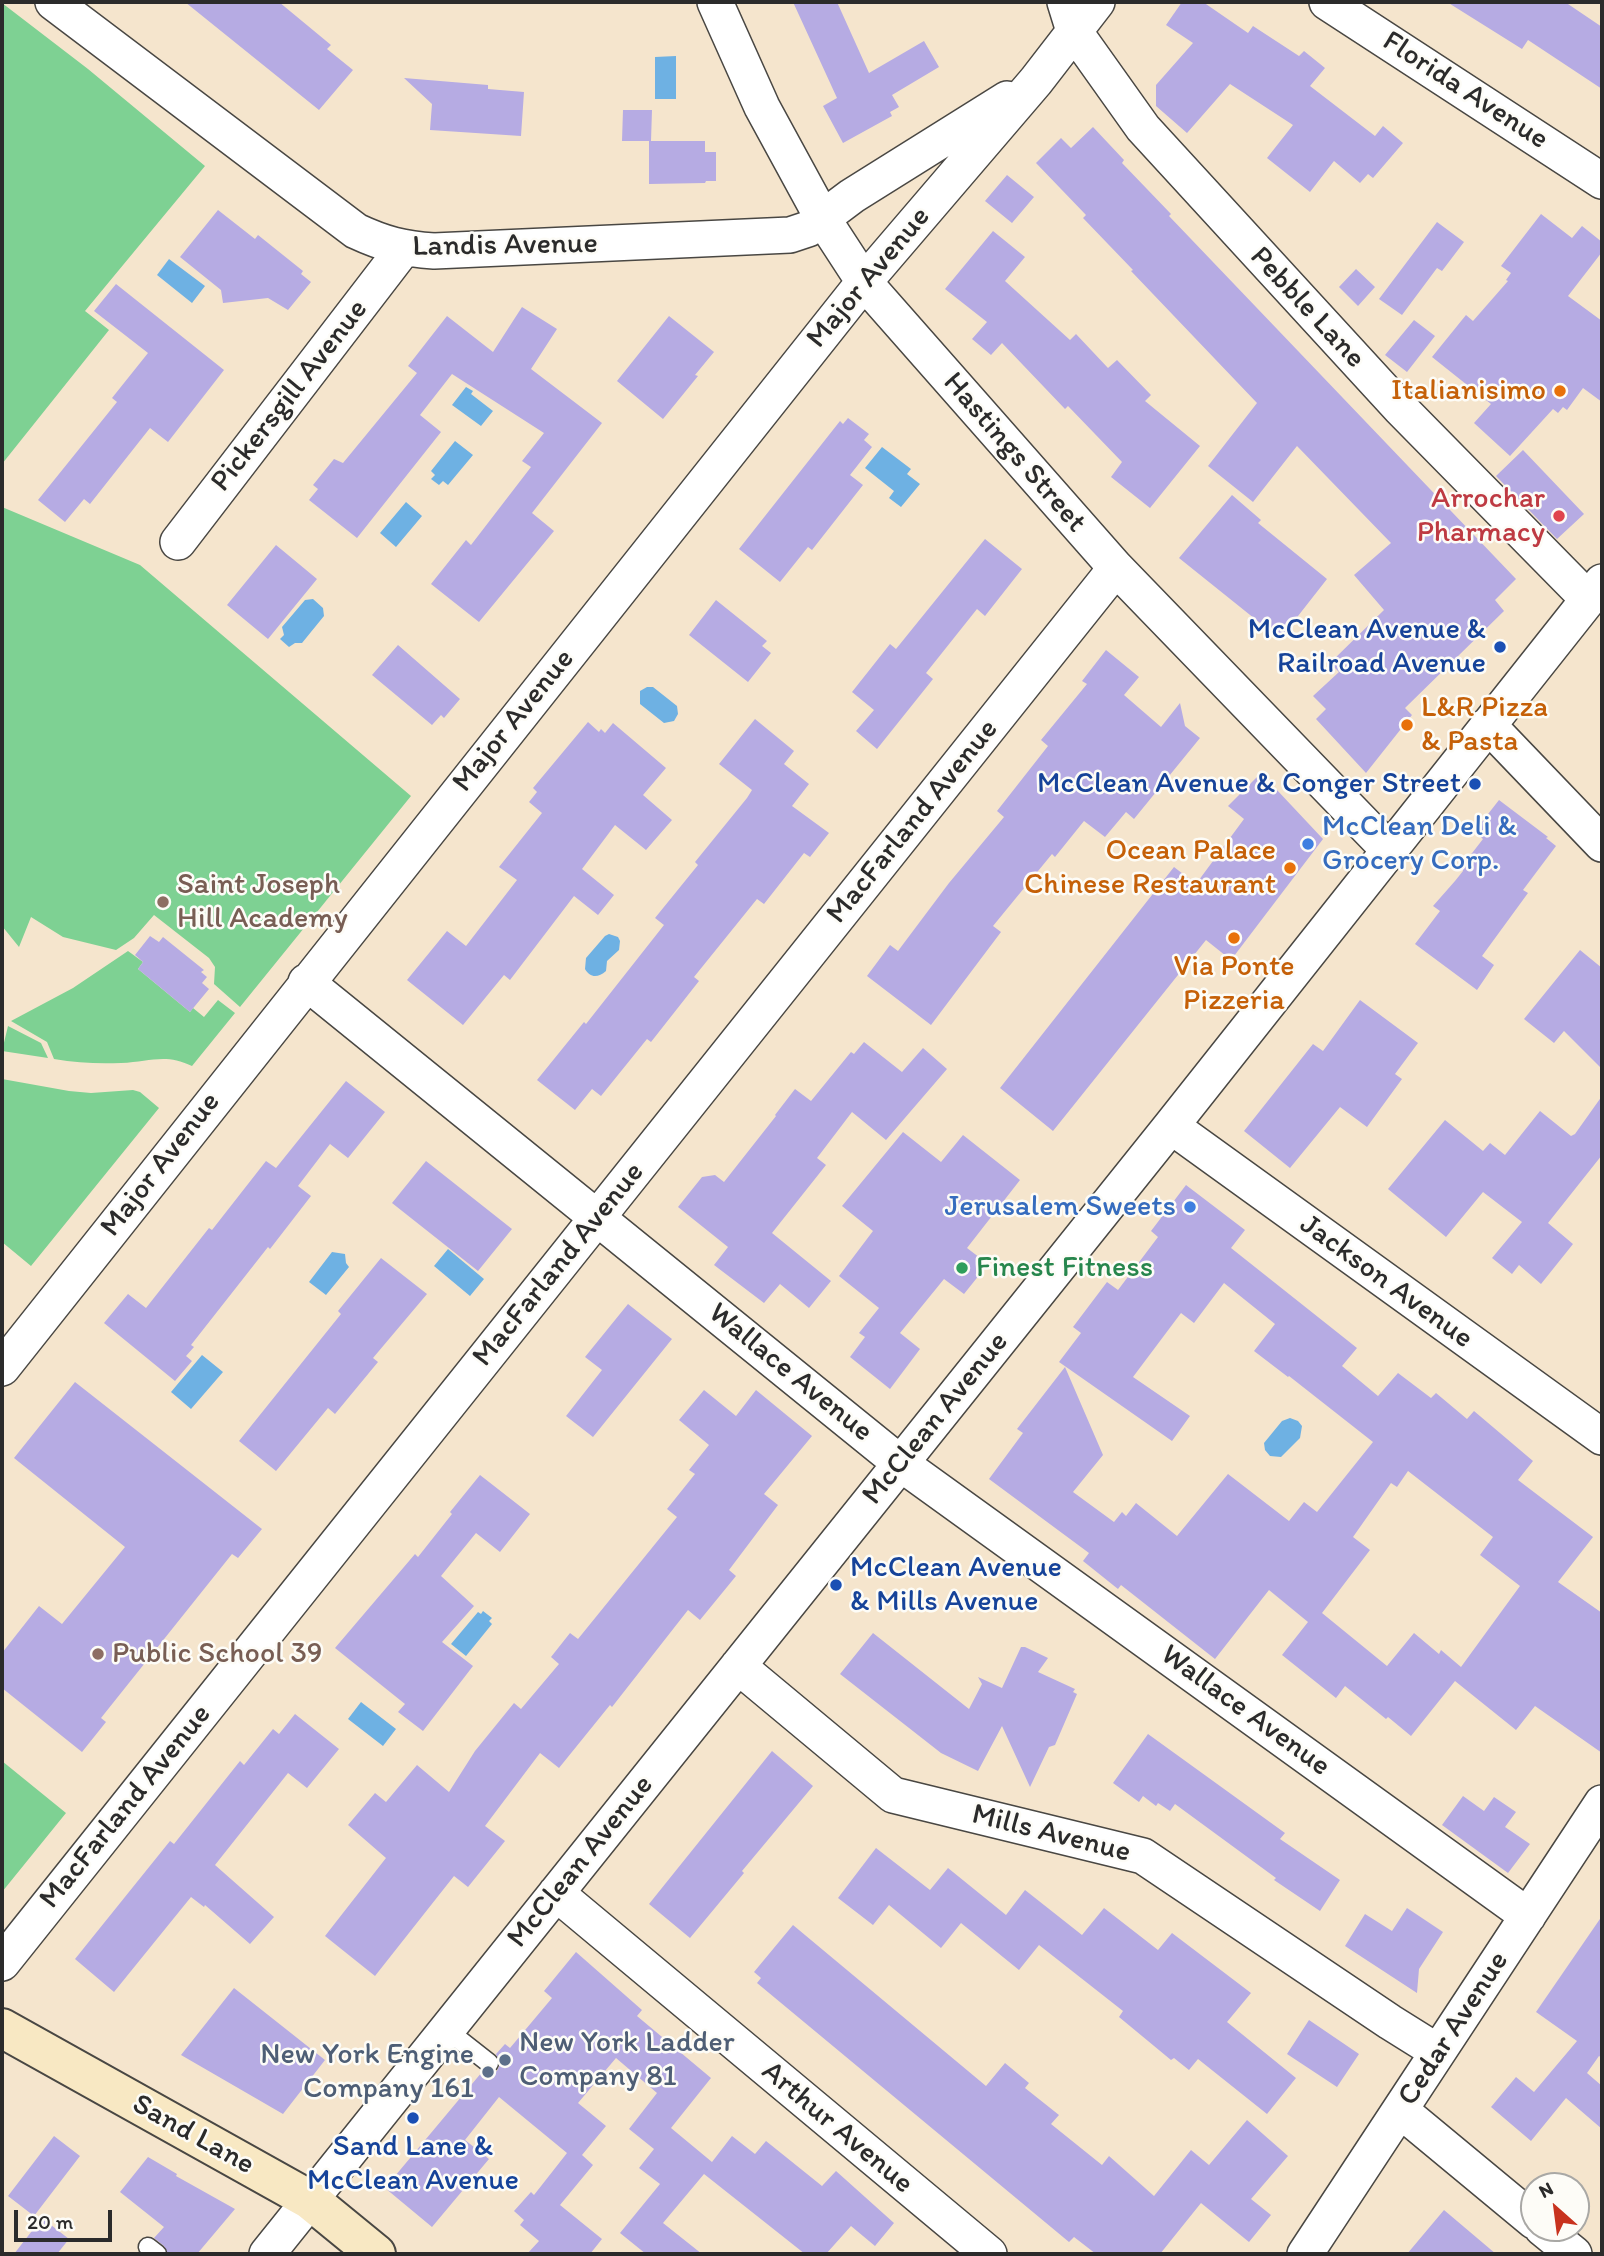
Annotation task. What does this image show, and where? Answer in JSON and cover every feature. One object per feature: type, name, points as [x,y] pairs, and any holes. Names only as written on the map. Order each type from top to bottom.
[{"type":"street","name":"Landis Avenue","points":[[56,2],[356,231],[403,249],[434,251],[764,238],[790,235],[808,229],[824,219]]},
{"type":"street","name":"Hastings Street","points":[[715,2],[762,107],[824,219],[864,282],[1116,568],[1388,849]]},
{"type":"street","name":"Major Avenue","points":[[2,1368],[864,282],[1035,81],[1069,17],[1097,2]]},
{"type":"street","name":"Florida Avenue","points":[[1327,2],[1602,181]]},
{"type":"street","name":"Pebble Lane","points":[[1069,17],[1143,128],[1400,408],[1595,590]]},
{"type":"street","name":"Major Avenue","points":[[824,219],[852,197],[1035,81]]},
{"type":"street","name":"Pickersgill Avenue","points":[[178,542],[403,249]]},
{"type":"street","name":"MacFarland Avenue","points":[[2,1963],[1116,568]]},
{"type":"street","name":"McClean Avenue","points":[[267,2254],[1171,1126],[1595,590]]},
{"type":"street","points":[[1488,725],[1602,844]]},
{"type":"street","name":"Wallace Avenue","points":[[306,982],[900,1463],[1528,1916]]},
{"type":"street","name":"Jackson Avenue","points":[[1171,1126],[1602,1437]]},
{"type":"street","name":"Mills Avenue","points":[[738,1667],[893,1795],[1143,1856],[1438,2052]]},
{"type":"street","name":"Cedar Avenue","points":[[1306,2254],[1602,1803]]},
{"type":"street","name":"Arthur Avenue","points":[[556,1893],[989,2254]]},
{"type":"street","name":"Sand Lane","points":[[2,2028],[310,2200],[376,2254]]},
{"type":"street","points":[[1400,2110],[1520,2209]]},
{"type":"street","points":[[1559,2242],[1574,2254]]},
{"type":"lane","points":[[447,2030],[489,2063]]},
{"type":"green space","points":[[2,3],[88,69],[205,166],[85,311],[109,330],[2,464]]},
{"type":"green space","name":"Saint Joseph Hill Academy","points":[[2,507],[140,565],[411,796],[240,1007],[214,984],[215,967],[209,958],[154,915],[134,938],[116,950],[63,937],[31,917],[19,947],[2,926]]},
{"type":"green space","points":[[128,951],[143,962],[138,969],[190,1012],[193,1008],[204,1017],[218,1000],[235,1013],[192,1066],[165,1059],[104,1063],[54,1059],[47,1042],[11,1021],[73,988]]},
{"type":"green space","points":[[8,1026],[41,1043],[48,1058],[2,1051]]},
{"type":"green space","points":[[2,1079],[91,1093],[133,1090],[140,1092],[159,1108],[31,1266],[2,1242]]},
{"type":"green space","points":[[2,1761],[66,1813],[2,1892]]},
{"type":"water","points":[[676,56],[676,99],[655,99],[655,57]]},
{"type":"water","points":[[169,259],[205,286],[192,303],[157,275]]},
{"type":"water","points":[[466,387],[493,411],[481,426],[452,405]]},
{"type":"water","points":[[455,441],[473,455],[448,485],[443,481],[439,485],[431,479],[435,475],[431,471]]},
{"type":"water","points":[[882,447],[911,469],[907,474],[920,484],[901,507],[889,498],[894,491],[865,468]]},
{"type":"water","points":[[406,502],[422,516],[396,547],[380,533]]},
{"type":"water","points":[[313,599],[323,608],[324,616],[302,643],[289,647],[280,639],[284,635],[282,627],[305,600]]},
{"type":"water","points":[[653,687],[677,706],[678,714],[674,721],[664,723],[640,704],[640,691]]},
{"type":"water","points":[[609,934],[618,937],[619,950],[607,961],[606,971],[597,976],[592,975],[585,969],[586,958]]},
{"type":"water","points":[[448,1249],[484,1279],[470,1296],[434,1266]]},
{"type":"water","points":[[332,1252],[345,1254],[349,1267],[326,1295],[309,1282]]},
{"type":"water","points":[[202,1355],[223,1372],[191,1409],[171,1392]]},
{"type":"water","points":[[1290,1418],[1302,1426],[1300,1438],[1281,1457],[1270,1456],[1264,1443],[1282,1421]]},
{"type":"water","points":[[483,1611],[492,1618],[489,1621],[492,1624],[466,1656],[451,1644],[478,1612],[481,1614]]},
{"type":"water","points":[[361,1702],[396,1729],[383,1746],[348,1719]]},
{"type":"building","points":[[185,2],[279,2],[331,45],[327,49],[353,70],[319,110]]},
{"type":"building","points":[[793,2],[837,2],[869,73],[924,41],[939,67],[892,95],[899,107],[890,112],[892,116],[843,143],[823,106],[837,98]]},
{"type":"building","points":[[1182,2],[1203,2],[1248,33],[1253,26],[1299,56],[1304,51],[1325,68],[1310,86],[1375,136],[1383,126],[1403,143],[1373,178],[1368,174],[1360,183],[1334,161],[1310,192],[1267,158],[1293,125],[1230,84],[1187,133],[1156,106],[1156,85],[1193,43],[1166,25]]},
{"type":"building","points":[[1447,2],[1565,2],[1602,27],[1602,89],[1528,40],[1522,49]]},
{"type":"building","points":[[404,78],[488,85],[488,89],[524,92],[521,136],[430,130],[432,104]]},
{"type":"building","points":[[623,110],[652,110],[651,141],[622,141]]},
{"type":"building","points":[[1093,127],[1124,160],[1122,163],[1171,214],[1169,216],[1516,579],[1495,600],[1504,611],[1405,708],[1412,715],[1366,773],[1316,719],[1326,709],[1313,696],[1339,672],[1330,663],[1384,610],[1354,575],[1391,543],[1297,446],[1253,502],[1208,466],[1257,403],[1131,271],[1133,270],[1083,218],[1086,215],[1036,163],[1061,138],[1071,148]]},
{"type":"building","points":[[649,141],[705,141],[705,152],[716,152],[716,181],[649,184]]},
{"type":"building","points":[[1007,175],[1034,197],[1012,223],[985,201]]},
{"type":"building","points":[[218,210],[255,239],[258,235],[303,271],[301,274],[311,282],[288,310],[268,298],[223,303],[221,290],[180,257]]},
{"type":"building","points":[[1541,214],[1572,238],[1582,226],[1602,242],[1602,252],[1568,296],[1602,321],[1602,402],[1583,388],[1567,410],[1563,407],[1558,413],[1553,409],[1510,456],[1474,423],[1491,404],[1432,357],[1466,315],[1473,321],[1508,281],[1506,280],[1511,273],[1501,266]]},
{"type":"building","points":[[1437,222],[1464,242],[1442,271],[1437,268],[1402,315],[1379,299]]},
{"type":"building","points":[[993,231],[1025,257],[1005,281],[1070,340],[1076,334],[1108,368],[1117,360],[1151,395],[1145,401],[1200,446],[1150,508],[1111,477],[1122,462],[1068,406],[1065,409],[1002,343],[991,355],[972,339],[987,322],[945,289]]},
{"type":"building","points":[[1356,269],[1375,287],[1358,306],[1339,287]]},
{"type":"building","points":[[116,284],[224,370],[168,442],[150,428],[90,504],[84,499],[65,522],[38,500],[117,402],[112,398],[148,353],[94,311]]},
{"type":"building","points":[[522,307],[557,329],[531,369],[602,423],[532,513],[554,531],[479,622],[431,584],[466,540],[471,545],[531,467],[522,461],[544,433],[452,374],[420,415],[441,432],[357,538],[309,500],[318,489],[313,485],[334,459],[343,463],[417,373],[408,366],[447,316],[493,352]]},
{"type":"building","points":[[669,316],[714,352],[663,419],[617,381]]},
{"type":"building","points":[[1414,320],[1435,336],[1407,372],[1385,355]]},
{"type":"building","points":[[848,418],[869,434],[864,440],[872,447],[850,475],[863,485],[812,550],[808,547],[780,582],[739,549],[840,421],[843,424]]},
{"type":"building","points":[[1523,450],[1584,514],[1557,539],[1496,476]]},
{"type":"building","points":[[1232,495],[1261,520],[1258,523],[1327,579],[1280,639],[1179,558]]},
{"type":"building","points":[[985,539],[1022,569],[985,616],[977,609],[926,673],[933,679],[877,749],[856,731],[874,710],[852,692],[890,644],[896,649]]},
{"type":"building","points":[[276,545],[317,579],[268,639],[227,605]]},
{"type":"building","points":[[716,600],[767,641],[762,646],[771,653],[748,682],[689,635]]},
{"type":"building","points":[[398,645],[460,699],[444,718],[441,715],[432,725],[372,675]]},
{"type":"building","points":[[1106,650],[1139,677],[1124,695],[1161,727],[1180,703],[1185,726],[1200,738],[1134,819],[1126,812],[1105,837],[1084,821],[1055,857],[1052,854],[993,926],[1001,932],[931,1025],[867,976],[890,945],[898,951],[949,883],[1004,817],[997,811],[1048,746],[1041,740],[1087,684],[1082,681]]},
{"type":"building","points":[[755,719],[794,751],[784,764],[809,784],[792,806],[829,833],[810,857],[804,853],[764,904],[757,899],[694,977],[699,981],[651,1042],[647,1039],[601,1096],[592,1089],[575,1110],[537,1080],[584,1022],[586,1024],[664,925],[655,918],[698,865],[695,862],[752,790],[719,764]]},
{"type":"building","points":[[588,722],[599,732],[601,729],[605,733],[613,723],[666,768],[643,795],[672,820],[646,850],[615,825],[582,869],[614,895],[598,915],[574,896],[510,980],[504,975],[463,1025],[407,980],[447,931],[466,946],[517,880],[499,867],[542,813],[529,802],[537,792],[533,788]]},
{"type":"building","points":[[1261,773],[1323,839],[1231,960],[1206,940],[1053,1131],[1000,1088],[1174,867],[1196,884],[1244,819],[1228,806]]},
{"type":"building","points":[[1499,800],[1556,846],[1523,890],[1528,893],[1482,956],[1494,965],[1477,990],[1415,944],[1440,911],[1433,906],[1463,871],[1462,866],[1483,839],[1474,832]]},
{"type":"building","points":[[150,936],[159,942],[163,937],[204,970],[201,972],[207,977],[202,983],[209,989],[190,1012],[138,969],[143,962],[135,955]]},
{"type":"building","points":[[1580,950],[1602,968],[1602,1069],[1564,1031],[1554,1043],[1524,1019]]},
{"type":"building","points":[[1360,1000],[1418,1043],[1395,1074],[1402,1079],[1367,1127],[1340,1107],[1290,1168],[1244,1131],[1313,1044],[1323,1051]]},
{"type":"building","points":[[864,1042],[902,1072],[923,1048],[947,1069],[886,1140],[852,1112],[817,1158],[826,1165],[772,1233],[831,1281],[809,1308],[780,1284],[764,1303],[714,1265],[728,1247],[678,1207],[702,1177],[715,1175],[724,1182],[795,1089],[811,1101],[851,1052],[854,1054]]},
{"type":"building","points":[[346,1081],[385,1112],[348,1158],[330,1144],[298,1186],[311,1196],[191,1345],[194,1347],[186,1356],[192,1361],[175,1381],[104,1323],[128,1294],[146,1308],[266,1161],[276,1168]]},
{"type":"building","points":[[1602,1096],[1602,1155],[1548,1223],[1573,1244],[1541,1284],[1519,1265],[1512,1274],[1492,1258],[1522,1222],[1483,1192],[1446,1237],[1388,1189],[1445,1120],[1483,1151],[1490,1143],[1505,1155],[1540,1111],[1571,1136]]},
{"type":"building","points":[[903,1132],[941,1162],[963,1135],[1020,1180],[967,1248],[988,1264],[964,1294],[944,1279],[900,1333],[920,1349],[890,1389],[850,1357],[865,1337],[859,1333],[879,1308],[839,1276],[873,1231],[842,1206]]},
{"type":"building","points":[[426,1161],[512,1229],[478,1271],[392,1203]]},
{"type":"building","points":[[1186,1185],[1245,1230],[1231,1248],[1357,1348],[1342,1366],[1378,1396],[1398,1373],[1431,1398],[1436,1393],[1467,1419],[1474,1411],[1533,1461],[1518,1480],[1593,1537],[1558,1582],[1602,1613],[1602,1753],[1535,1706],[1516,1730],[1455,1681],[1411,1736],[1345,1686],[1336,1698],[1282,1655],[1308,1622],[1269,1590],[1215,1659],[1121,1585],[1118,1589],[1083,1561],[1089,1553],[989,1479],[1023,1433],[1017,1429],[1065,1367],[1103,1455],[1073,1492],[1114,1522],[1122,1512],[1126,1516],[1136,1503],[1177,1536],[1228,1474],[1289,1521],[1304,1502],[1317,1512],[1373,1442],[1254,1351],[1275,1324],[1224,1283],[1194,1323],[1181,1313],[1133,1377],[1190,1416],[1172,1441],[1059,1362],[1081,1333],[1073,1327],[1107,1282],[1118,1290],[1158,1237],[1151,1231]],"holes":[[[1408,1471],[1493,1537],[1480,1555],[1520,1586],[1461,1667],[1441,1650],[1439,1654],[1414,1633],[1387,1666],[1322,1613],[1370,1550],[1353,1537],[1391,1483],[1397,1487]]]},
{"type":"building","points":[[381,1258],[427,1294],[373,1358],[378,1362],[335,1414],[328,1408],[276,1471],[239,1441],[341,1314],[338,1311]]},
{"type":"building","points":[[628,1304],[672,1339],[593,1437],[566,1416],[602,1370],[585,1357]]},
{"type":"building","points":[[75,1382],[262,1529],[238,1558],[232,1554],[101,1718],[106,1722],[82,1752],[2,1688],[2,1653],[39,1606],[62,1624],[125,1547],[14,1458]]},
{"type":"building","points":[[704,1390],[736,1416],[756,1390],[812,1436],[764,1494],[778,1505],[729,1570],[736,1576],[700,1620],[688,1610],[612,1707],[610,1705],[559,1768],[540,1753],[485,1826],[505,1841],[468,1887],[454,1876],[375,1976],[325,1936],[386,1858],[348,1825],[375,1793],[386,1802],[417,1765],[449,1792],[475,1751],[514,1703],[521,1709],[559,1664],[551,1657],[570,1633],[578,1639],[677,1517],[667,1509],[695,1474],[689,1470],[709,1445],[679,1420]]},
{"type":"building","points":[[480,1475],[530,1514],[500,1552],[476,1533],[441,1576],[474,1606],[442,1642],[473,1666],[423,1731],[398,1712],[405,1704],[335,1648],[415,1554],[418,1557]]},
{"type":"building","points":[[873,1633],[969,1709],[982,1684],[978,1677],[1002,1688],[1021,1647],[1048,1658],[1038,1672],[1075,1689],[1073,1692],[1077,1694],[1055,1745],[1049,1747],[1030,1787],[1002,1726],[978,1771],[941,1753],[840,1674]]},
{"type":"building","points":[[295,1714],[339,1749],[307,1788],[288,1773],[215,1865],[274,1917],[250,1944],[205,1905],[204,1907],[191,1897],[114,1992],[75,1959],[170,1841],[174,1844],[240,1761],[244,1765],[273,1729],[279,1734]]},
{"type":"building","points":[[1148,1734],[1285,1833],[1280,1839],[1340,1880],[1320,1911],[1274,1880],[1276,1878],[1175,1804],[1170,1811],[1158,1803],[1156,1806],[1143,1796],[1139,1802],[1113,1783]]},
{"type":"building","points":[[772,1751],[813,1786],[690,1938],[649,1904]]},
{"type":"building","points":[[1463,1796],[1484,1811],[1494,1797],[1516,1812],[1505,1827],[1530,1844],[1508,1873],[1442,1825]]},
{"type":"building","points":[[876,1848],[930,1890],[948,1868],[1006,1915],[1025,1890],[1082,1935],[1104,1908],[1158,1950],[1172,1933],[1251,1993],[1227,2022],[1296,2078],[1267,2114],[1198,2059],[1189,2070],[1174,2058],[1171,2060],[1119,2017],[1123,2011],[1039,1945],[1019,1970],[961,1923],[941,1948],[889,1905],[873,1925],[838,1898]]},
{"type":"building","points":[[1407,1908],[1443,1932],[1419,1969],[1417,1993],[1345,1946],[1365,1914],[1392,1931]]},
{"type":"building","points":[[1602,1916],[1602,2058],[1599,2056],[1587,2073],[1602,2086],[1602,2129],[1566,2098],[1531,2141],[1491,2107],[1516,2077],[1534,2092],[1577,2041],[1536,2012]]},
{"type":"building","points":[[793,1925],[986,2086],[1005,2063],[1029,2083],[1025,2088],[1059,2115],[1051,2124],[1102,2165],[1109,2156],[1154,2196],[1191,2150],[1209,2165],[1247,2120],[1288,2156],[1251,2199],[1271,2215],[1249,2242],[1201,2203],[1160,2254],[1096,2254],[1074,2237],[1069,2242],[757,1983],[761,1978],[754,1972]]},
{"type":"building","points":[[576,1952],[642,2010],[637,2016],[711,2078],[671,2128],[712,2162],[732,2136],[755,2154],[766,2141],[822,2186],[836,2171],[894,2223],[875,2246],[851,2226],[826,2254],[805,2254],[704,2174],[663,2223],[702,2254],[646,2254],[620,2233],[660,2184],[639,2168],[654,2149],[629,2129],[657,2093],[616,2058],[578,2103],[606,2126],[582,2155],[593,2165],[560,2205],[602,2239],[590,2254],[527,2254],[539,2241],[520,2225],[524,2220],[514,2211],[531,2192],[534,2195],[567,2153],[499,2097],[465,2140],[489,2159],[432,2227],[385,2188],[482,2072],[488,2074],[497,2071],[500,2064],[496,2054],[505,2044],[510,2048],[552,1998],[544,1991]]},
{"type":"building","points":[[234,1988],[325,2060],[283,2114],[181,2055]]},
{"type":"building","points":[[1309,2020],[1359,2054],[1337,2087],[1287,2054]]},
{"type":"building","points":[[54,2136],[80,2156],[34,2216],[8,2196]]},
{"type":"building","points":[[148,2157],[235,2209],[197,2254],[168,2254],[164,2246],[154,2238],[164,2227],[120,2192]]},
{"type":"building","points":[[1444,2210],[1496,2254],[1407,2254]]},
{"type":"building","points":[[42,2218],[69,2239],[57,2254],[14,2254]]},
{"type":"place","name":"Italianisimo","points":[[1560,391]]},
{"type":"place","name":"Arrochar Pharmacy","points":[[1559,516]]},
{"type":"place","name":"McClean Avenue & Railroad Avenue","points":[[1500,647]]},
{"type":"place","name":"L&R Pizza & Pasta","points":[[1407,725]]},
{"type":"place","name":"McClean Avenue & Conger Street","points":[[1475,784]]},
{"type":"place","name":"McClean Deli & Grocery Corp.","points":[[1308,844]]},
{"type":"place","name":"Ocean Palace Chinese Restaurant","points":[[1290,868]]},
{"type":"place","name":"Saint Joseph Hill Academy","points":[[163,902]]},
{"type":"place","name":"Via Ponte Pizzeria","points":[[1234,938]]},
{"type":"place","name":"Jerusalem Sweets","points":[[1190,1207]]},
{"type":"place","name":"Finest Fitness","points":[[962,1268]]},
{"type":"place","name":"McClean Avenue & Mills Avenue","points":[[836,1585]]},
{"type":"place","name":"Public School 39","points":[[98,1654]]},
{"type":"place","name":"New York Ladder Company 81","points":[[505,2060]]},
{"type":"place","name":"New York Engine Company 161","points":[[488,2072]]},
{"type":"place","name":"Sand Lane & McClean Avenue","points":[[413,2118]]}]
